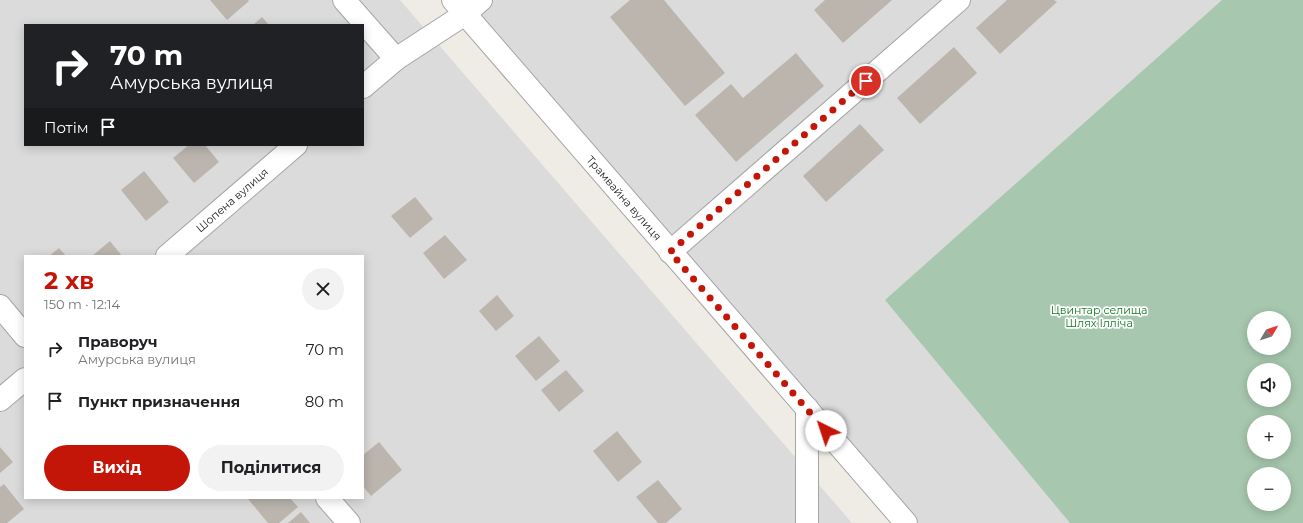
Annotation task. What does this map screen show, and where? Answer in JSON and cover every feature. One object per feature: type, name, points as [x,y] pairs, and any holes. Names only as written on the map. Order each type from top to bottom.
[{"type":"street","points":[[344,0],[396,59]]},
{"type":"street","points":[[364,86],[459,7],[481,0]]},
{"type":"street","points":[[670,252],[959,0]]},
{"type":"street","name":"Трамвайна вулиця","points":[[459,7],[906,523]]},
{"type":"street","name":"Шопена вулиця","points":[[168,255],[295,146]]},
{"type":"street","points":[[0,306],[24,335]]},
{"type":"street","points":[[0,400],[24,380]]},
{"type":"street","points":[[806,408],[807,523]]},
{"type":"street","points":[[329,499],[349,523]]},
{"type":"shaded area","points":[[0,0],[400,0],[852,523],[0,523]]},
{"type":"shaded area","points":[[452,0],[1303,0],[1303,523],[909,523]]},
{"type":"green space","name":"Цвинтар селища Шлях Ілліча","points":[[1222,0],[1303,0],[1303,523],[1070,523],[885,300]]},
{"type":"building","points":[[210,0],[248,0],[249,1],[227,20]]},
{"type":"building","points":[[630,0],[664,0],[725,73],[685,106],[610,17]]},
{"type":"building","points":[[825,0],[892,0],[843,43],[814,10]]},
{"type":"building","points":[[1007,0],[1054,0],[1057,2],[1000,54],[976,28]]},
{"type":"building","points":[[262,17],[268,24],[254,24]]},
{"type":"building","points":[[954,47],[977,73],[920,124],[897,98]]},
{"type":"building","points":[[796,53],[824,86],[736,162],[695,115],[731,84],[743,98]]},
{"type":"building","points":[[860,124],[884,150],[826,202],[803,176]]},
{"type":"building","points":[[188,146],[206,146],[219,162],[194,183],[173,158]]},
{"type":"building","points":[[144,171],[169,202],[146,221],[121,190]]},
{"type":"building","points":[[415,197],[433,219],[410,238],[391,216]]},
{"type":"building","points":[[445,235],[467,260],[444,279],[423,253]]},
{"type":"building","points":[[110,241],[121,255],[93,255]]},
{"type":"building","points":[[59,248],[65,255],[50,255]]},
{"type":"building","points":[[497,295],[514,316],[496,331],[479,311]]},
{"type":"building","points":[[539,336],[560,361],[536,381],[515,356]]},
{"type":"building","points":[[566,370],[584,391],[559,412],[541,390]]},
{"type":"building","points":[[617,431],[642,462],[618,482],[593,451]]},
{"type":"building","points":[[379,442],[402,470],[371,496],[364,487],[364,454]]},
{"type":"building","points":[[0,447],[13,462],[0,473]]},
{"type":"building","points":[[658,480],[682,509],[666,523],[658,523],[636,497]]},
{"type":"building","points":[[4,484],[24,509],[7,523],[0,523],[0,487]]},
{"type":"building","points":[[248,499],[291,499],[298,507],[279,523],[268,523]]},
{"type":"building","points":[[301,512],[310,523],[288,523]]},
{"type":"route","points":[[826,431],[670,252],[866,81]]}]
